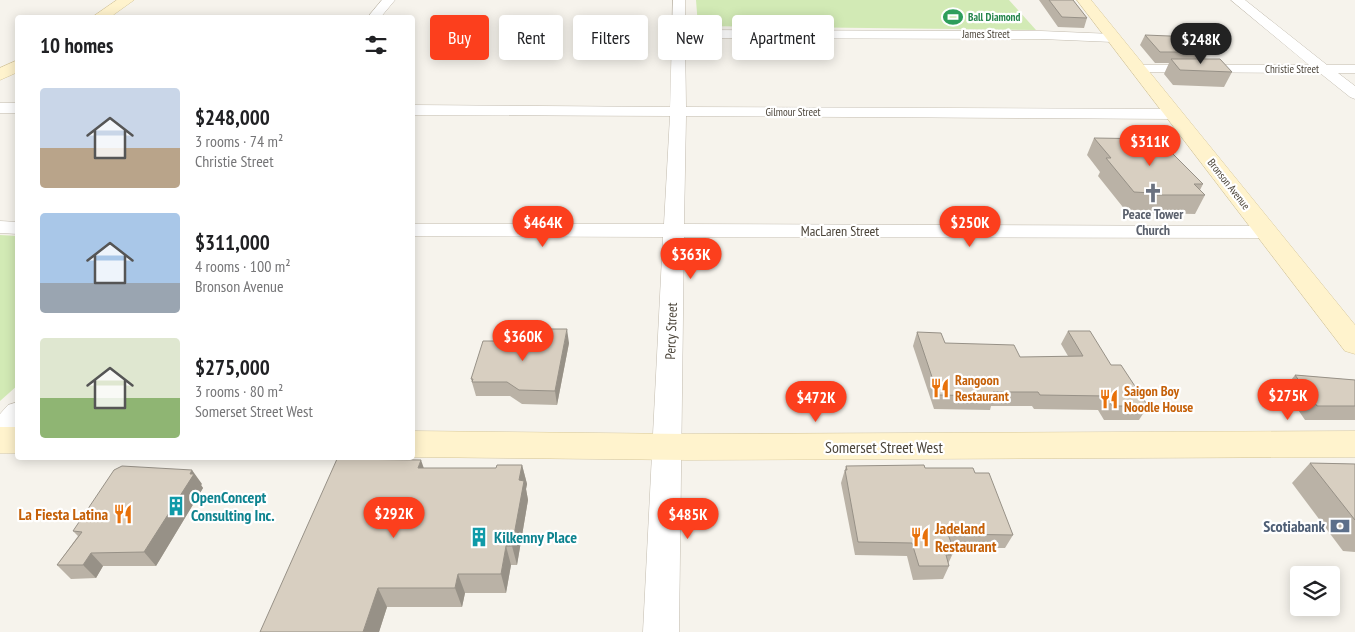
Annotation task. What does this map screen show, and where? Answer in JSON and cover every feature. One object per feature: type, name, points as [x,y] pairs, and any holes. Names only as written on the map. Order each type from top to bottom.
[{"type":"main road","points":[[103,15],[127,0]]},
{"type":"main road","name":"Bronson Avenue","points":[[1084,0],[1355,344]]},
{"type":"main road","points":[[0,76],[15,67]]},
{"type":"main road","points":[[0,440],[15,440]]},
{"type":"main road","name":"Somerset Street West","points":[[415,444],[667,447],[1355,444]]},
{"type":"street","points":[[376,15],[389,0]]},
{"type":"street","name":"Percy Street","points":[[679,0],[679,15]]},
{"type":"street","points":[[1237,0],[1355,94]]},
{"type":"street","name":"James Street","points":[[722,34],[1041,35],[1113,38]]},
{"type":"street","name":"Percy Street","points":[[661,632],[678,111],[678,60]]},
{"type":"street","name":"Christie Street","points":[[1139,69],[1355,69]]},
{"type":"street","points":[[0,108],[15,108]]},
{"type":"street","name":"Gilmour Street","points":[[415,110],[1174,114]]},
{"type":"street","points":[[0,227],[15,228]]},
{"type":"street","name":"MacLaren Street","points":[[415,230],[1267,232]]},
{"type":"street","points":[[0,432],[15,415]]},
{"type":"green space","points":[[696,0],[1009,0],[1036,30],[834,28],[834,15],[732,15],[732,26],[722,26],[722,15],[697,15]]},
{"type":"green space","points":[[0,235],[15,236],[15,388],[0,401]]},
{"type":"building","points":[[1049,0],[1073,0],[1087,18],[1062,17]]},
{"type":"building","points":[[1145,35],[1194,37],[1208,52],[1160,52]]},
{"type":"building","points":[[1171,59],[1220,59],[1232,72],[1180,70]]},
{"type":"building","points":[[1094,138],[1158,139],[1203,184],[1194,184],[1205,195],[1155,195],[1152,193],[1134,192],[1106,158],[1111,158]]},
{"type":"building","points":[[540,329],[567,329],[555,391],[519,390],[507,382],[472,382],[473,379],[471,379],[483,341],[537,341]]},
{"type":"building","points":[[1068,331],[1090,331],[1111,365],[1121,365],[1148,406],[1112,406],[1106,396],[1040,395],[1038,392],[993,392],[995,396],[938,395],[917,332],[941,333],[945,343],[1014,345],[1020,357],[1083,356]]},
{"type":"building","points":[[1295,375],[1355,380],[1355,406],[1317,406]]},
{"type":"building","points":[[337,460],[421,460],[418,468],[496,468],[497,465],[522,465],[519,480],[524,481],[512,546],[506,546],[501,574],[458,574],[455,588],[378,588],[363,632],[260,632]]},
{"type":"building","points":[[1310,463],[1355,464],[1355,520]]},
{"type":"building","points":[[924,465],[925,468],[973,468],[975,473],[989,473],[1013,535],[948,534],[954,551],[949,551],[951,555],[946,555],[949,566],[919,566],[912,543],[858,542],[845,470],[847,470],[846,466]]},
{"type":"building","points":[[122,466],[192,470],[190,474],[194,474],[144,552],[91,553],[83,565],[57,565],[82,532],[73,531],[114,470]]},
{"type":"place","name":"Ball Diamond","points":[[953,17]]},
{"type":"place","name":"Peace Tower Church","points":[[1153,193]]},
{"type":"place","name":"Rangoon Restaurant","points":[[940,388]]},
{"type":"place","name":"Saigon Boy Noodle House","points":[[1109,399]]},
{"type":"place","name":"OpenConcept Consulting Inc.","points":[[176,506]]},
{"type":"place","name":"La Fiesta Latina","points":[[123,514]]},
{"type":"place","name":"Scotiabank","points":[[1340,526]]},
{"type":"place","name":"Kilkenny Place","points":[[479,537]]},
{"type":"place","name":"Jadeland Restaurant","points":[[920,537]]}]
